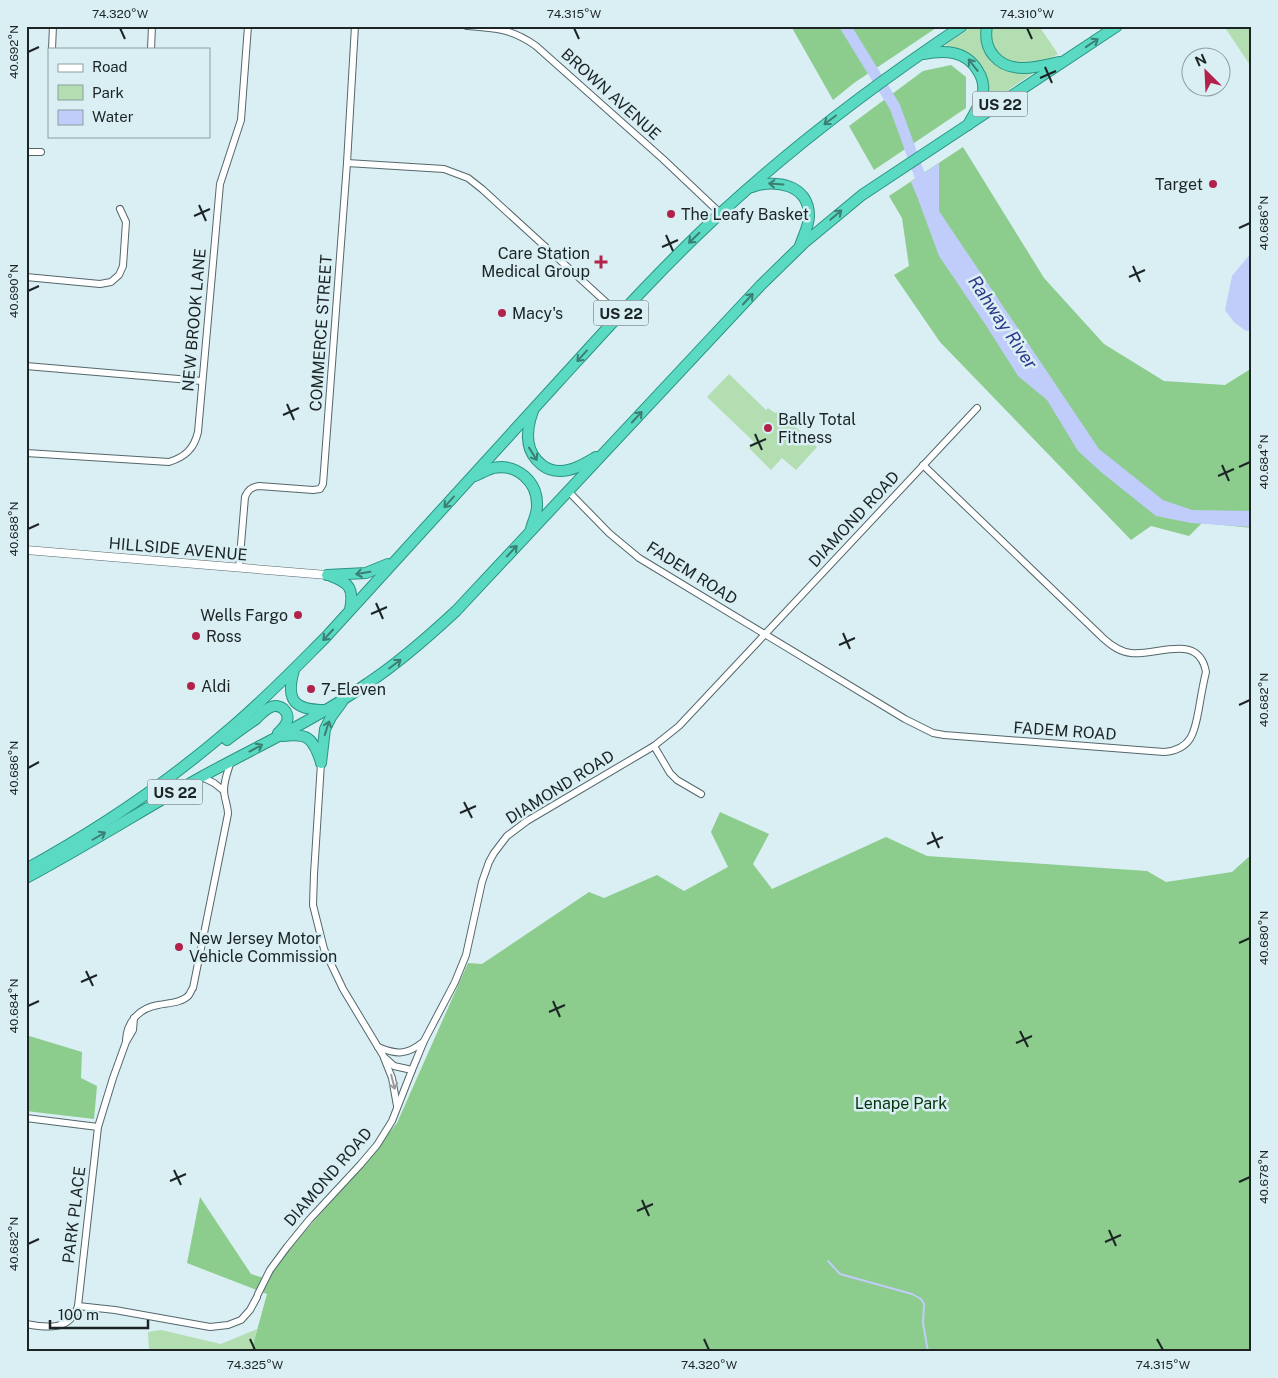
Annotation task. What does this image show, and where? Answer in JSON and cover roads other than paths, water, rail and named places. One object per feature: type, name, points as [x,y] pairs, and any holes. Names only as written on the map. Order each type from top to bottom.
[{"type":"highway","name":"US 22","points":[[26,869],[90,831],[154,788],[234,726],[294,669],[350,610],[660,272],[720,213],[813,133],[892,73],[962,26]]},
{"type":"highway","points":[[987,26],[986,40],[989,48],[998,60],[1008,66],[1035,68],[1067,60]]},
{"type":"highway","name":"US 22","points":[[26,878],[202,777],[325,710],[389,668],[434,631],[467,599],[761,285],[799,247],[852,203],[908,164],[1117,26]]},
{"type":"highway","points":[[918,56],[937,52],[954,52],[966,57],[977,69],[982,80],[983,93],[968,126]]},
{"type":"highway","points":[[748,188],[762,184],[780,183],[789,186],[800,194],[805,201],[809,214],[807,227],[799,247]]},
{"type":"highway","points":[[534,408],[528,428],[527,440],[531,452],[543,466],[554,471],[567,470],[579,467],[604,452]]},
{"type":"highway","points":[[472,477],[489,470],[503,468],[516,470],[527,478],[534,489],[537,501],[536,515],[530,532]]},
{"type":"highway","points":[[327,575],[366,573],[396,560]]},
{"type":"highway","points":[[327,575],[341,580],[349,587],[352,598],[350,610]]},
{"type":"highway","points":[[294,669],[290,687],[295,702],[308,709],[325,710]]},
{"type":"highway","points":[[321,763],[325,728],[344,698]]},
{"type":"highway","points":[[189,762],[220,745],[268,708],[278,706],[285,710],[288,718],[275,738]]},
{"type":"highway","points":[[275,738],[298,735],[306,737],[316,747],[321,763]]},
{"type":"street","points":[[52,48],[53,26]]},
{"type":"street","points":[[151,48],[152,26]]},
{"type":"street","name":"NEW BROOK LANE","points":[[26,453],[168,462],[176,460],[189,452],[196,440],[220,184],[241,120],[248,26]]},
{"type":"street","name":"COMMERCE STREET","points":[[239,568],[245,497],[250,489],[254,486],[259,486],[313,490],[320,489],[324,484],[355,26]]},
{"type":"street","name":"BROWN AVENUE","points":[[467,26],[504,30],[521,36],[536,46],[663,159],[720,213]]},
{"type":"street","points":[[26,152],[41,152]]},
{"type":"street","points":[[347,163],[435,168],[468,178],[482,188],[620,315]]},
{"type":"street","points":[[26,278],[100,284],[111,282],[119,275],[123,266],[126,222],[120,209]]},
{"type":"street","points":[[26,366],[202,381]]},
{"type":"street","name":"DIAMOND ROAD","points":[[78,1306],[116,1310],[210,1327],[228,1325],[241,1320],[250,1310],[270,1270],[287,1247],[377,1145],[392,1121],[424,1041],[461,969],[466,956],[483,876],[500,844],[527,820],[654,746],[679,726],[976,408]]},
{"type":"street","name":"FADEM ROAD","points":[[568,491],[609,532],[640,558],[905,719],[933,732],[944,735],[1164,752],[1177,750],[1187,742],[1195,729],[1206,672],[1198,655],[1184,648],[1133,654],[1115,648],[924,465]]},
{"type":"street","name":"HILLSIDE AVENUE","points":[[26,550],[327,575]]},
{"type":"street","points":[[654,746],[670,773],[677,780],[701,794]]},
{"type":"street","points":[[224,791],[231,761]]},
{"type":"street","points":[[321,763],[313,905],[324,949],[330,962],[346,994],[384,1057],[392,1078],[397,1109]]},
{"type":"street","points":[[202,777],[224,791]]},
{"type":"street","name":"PARK PLACE","points":[[78,1306],[98,1127],[126,1042],[130,1023],[148,1008],[183,999],[189,995],[193,988],[228,814],[224,791]]},
{"type":"street","points":[[378,1047],[390,1052],[404,1053],[417,1047],[424,1041]]},
{"type":"street","points":[[384,1057],[394,1066],[412,1070]]},
{"type":"street","points":[[26,1118],[98,1127]]},
{"type":"street","points":[[26,1324],[54,1327],[62,1324],[75,1314],[78,1306]]},
{"type":"water","points":[[939,163],[939,211],[1099,449],[1163,500],[1192,510],[1252,511],[1252,527],[1191,523],[1156,516],[1078,451],[1047,400],[1018,376],[939,256],[911,182]]},
{"type":"water","points":[[1252,252],[1252,330],[1246,331],[1234,322],[1225,310],[1232,276]]},
{"type":"waterway","name":"Rahway River","points":[[845,26],[895,107],[925,190]]},
{"type":"waterway","points":[[828,1261],[840,1274],[912,1294],[921,1299],[924,1304],[923,1323],[928,1352]]},
{"type":"place","name":"Target","points":[[1213,184]]},
{"type":"place","name":"The Leafy Basket","points":[[671,214]]},
{"type":"place","name":"Care Station Medical Group","points":[[601,262]]},
{"type":"place","name":"Macy's","points":[[502,313]]},
{"type":"place","name":"Bally Total Fitness","points":[[768,428]]},
{"type":"place","name":"Wells Fargo","points":[[298,615]]},
{"type":"place","name":"Ross","points":[[196,636]]},
{"type":"place","name":"Aldi","points":[[191,686]]},
{"type":"place","name":"7-Eleven","points":[[311,689]]},
{"type":"place","name":"New Jersey Motor Vehicle Commission","points":[[179,947]]},
{"type":"park label","name":"Lenape Park","points":[[901,1103]]}]
